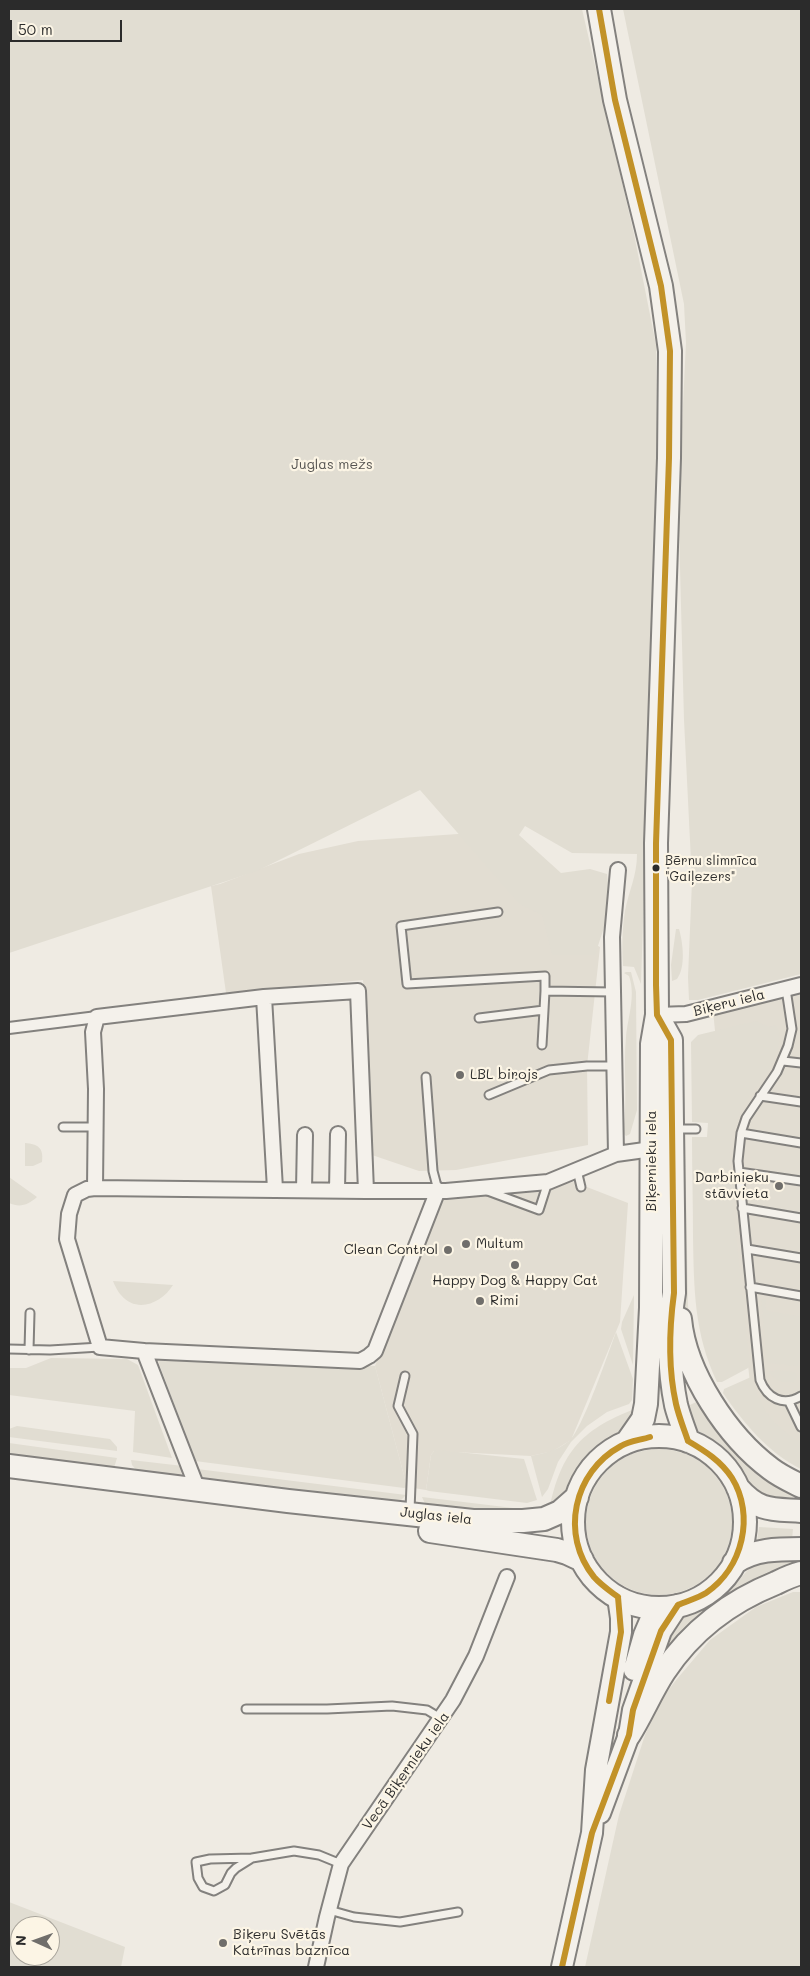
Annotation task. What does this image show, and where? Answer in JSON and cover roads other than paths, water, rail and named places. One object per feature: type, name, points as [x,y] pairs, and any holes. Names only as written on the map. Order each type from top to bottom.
[{"type":"main road","name":"Biķernieku iela","points":[[599,9],[615,100],[661,286],[670,351],[669,458],[656,843],[657,1015],[652,1044],[666,1142],[674,1293],[670,1314],[674,1387],[676,1404],[688,1441]]},
{"type":"main road","name":"Biķernieku iela","points":[[627,1442],[643,1419],[646,1404],[651,1308],[666,1142]]},
{"type":"main road","points":[[674,1293],[680,1325],[689,1354],[706,1394],[719,1414],[734,1434],[753,1454],[772,1470],[801,1486]]},
{"type":"main road","name":"Biķernieku iela","points":[[650,1436],[658,1421],[659,1404],[658,1349],[651,1308]]},
{"type":"main road","points":[[738,1488],[744,1510],[743,1541],[734,1563],[725,1576],[707,1592],[693,1600],[678,1605],[656,1607],[640,1606],[618,1597],[595,1579],[579,1551],[573,1520],[577,1497],[586,1476],[613,1449],[627,1442],[650,1436],[666,1436],[688,1441],[702,1448],[715,1457],[730,1474],[745,1496],[765,1509],[801,1511]]},
{"type":"main road","name":"Juglas iela","points":[[9,1466],[288,1501],[473,1521],[524,1522],[544,1519],[560,1512],[577,1497]]},
{"type":"main road","name":"Juglas iela","points":[[288,1501],[331,1516],[372,1524],[567,1552],[579,1551]]},
{"type":"main road","points":[[744,1510],[752,1518],[764,1523],[801,1525]]},
{"type":"main road","points":[[734,1563],[749,1554],[762,1551],[801,1549]]},
{"type":"main road","points":[[562,1967],[592,1833],[629,1735],[664,1671],[679,1651],[698,1632],[735,1602],[752,1592],[801,1574]]},
{"type":"main road","points":[[592,1833],[596,1770],[621,1632],[618,1597]]},
{"type":"main road","points":[[629,1735],[633,1710],[661,1631],[678,1605]]},
{"type":"main road","points":[[615,1773],[627,1696],[644,1635],[656,1607]]},
{"type":"street","points":[[616,1154],[612,937],[618,870]]},
{"type":"street","name":"Biķeru iela","points":[[657,1015],[686,1014],[801,985]]},
{"type":"street","points":[[9,1028],[264,997],[358,990],[366,1191]]},
{"type":"street","points":[[264,997],[275,1189]]},
{"type":"street","points":[[96,1188],[96,1089],[93,1032],[97,1017]]},
{"type":"street","points":[[337,1190],[338,1134]]},
{"type":"street","points":[[304,1135],[304,1190]]},
{"type":"street","points":[[438,1190],[375,1350],[370,1356],[360,1360],[144,1351],[100,1347],[67,1239],[68,1214],[75,1195],[88,1189],[366,1191],[480,1188],[548,1182],[616,1154],[666,1142]]},
{"type":"street","points":[[144,1351],[198,1490]]},
{"type":"street","name":"Vecā Biķernieku iela","points":[[316,1967],[341,1864],[442,1719],[476,1656],[507,1577]]},
{"type":"lane","points":[[498,912],[401,926],[407,984],[545,976],[542,1045]]},
{"type":"lane","points":[[786,989],[792,1029],[783,1061],[774,1078],[746,1118],[738,1150],[742,1208],[760,1380],[764,1390],[780,1401],[789,1402],[801,1396]]},
{"type":"lane","points":[[544,991],[613,992]]},
{"type":"lane","points":[[479,1018],[544,1010]]},
{"type":"lane","points":[[783,1061],[801,1063]]},
{"type":"lane","points":[[488,1095],[549,1070],[587,1066],[614,1066]]},
{"type":"lane","points":[[426,1077],[432,1171],[438,1190]]},
{"type":"lane","points":[[760,1096],[801,1102]]},
{"type":"lane","points":[[63,1127],[95,1127]]},
{"type":"lane","points":[[666,1142],[696,1129]]},
{"type":"lane","points":[[741,1133],[801,1143]]},
{"type":"lane","points":[[577,1170],[581,1187]]},
{"type":"lane","points":[[739,1172],[801,1182]]},
{"type":"lane","points":[[480,1188],[539,1210],[548,1182]]},
{"type":"lane","points":[[742,1208],[801,1218]]},
{"type":"lane","points":[[747,1249],[801,1258]]},
{"type":"lane","points":[[750,1287],[801,1296]]},
{"type":"lane","points":[[30,1313],[30,1350]]},
{"type":"lane","points":[[9,1349],[100,1347]]},
{"type":"lane","points":[[405,1376],[398,1406],[413,1434],[410,1514]]},
{"type":"lane","points":[[789,1402],[801,1427]]},
{"type":"lane","points":[[246,1709],[326,1709],[392,1706],[427,1710],[442,1719]]},
{"type":"lane","points":[[252,1858],[231,1873],[225,1885],[214,1891],[203,1888],[198,1878],[196,1862],[210,1859],[252,1858],[294,1850],[320,1855],[341,1864]]},
{"type":"lane","points":[[329,1910],[354,1917],[400,1922],[458,1912]]},
{"type":"place","name":"Bērnu slimnīca \"Gaiļezers\"","points":[[656,868]]},
{"type":"place","name":"LBL birojs","points":[[460,1075]]},
{"type":"place","name":"Darbinieku stāvvieta","points":[[779,1186]]},
{"type":"place","name":"Multum","points":[[466,1244]]},
{"type":"place","name":"Clean Control","points":[[448,1250]]},
{"type":"place","name":"Happy Dog & Happy Cat","points":[[515,1265]]},
{"type":"place","name":"Rimi","points":[[480,1301]]},
{"type":"place","name":"Biķeru Svētās Katrīnas baznīca","points":[[223,1943]]},
{"type":"park label","name":"Juglas mežs","points":[[332,465]]}]
